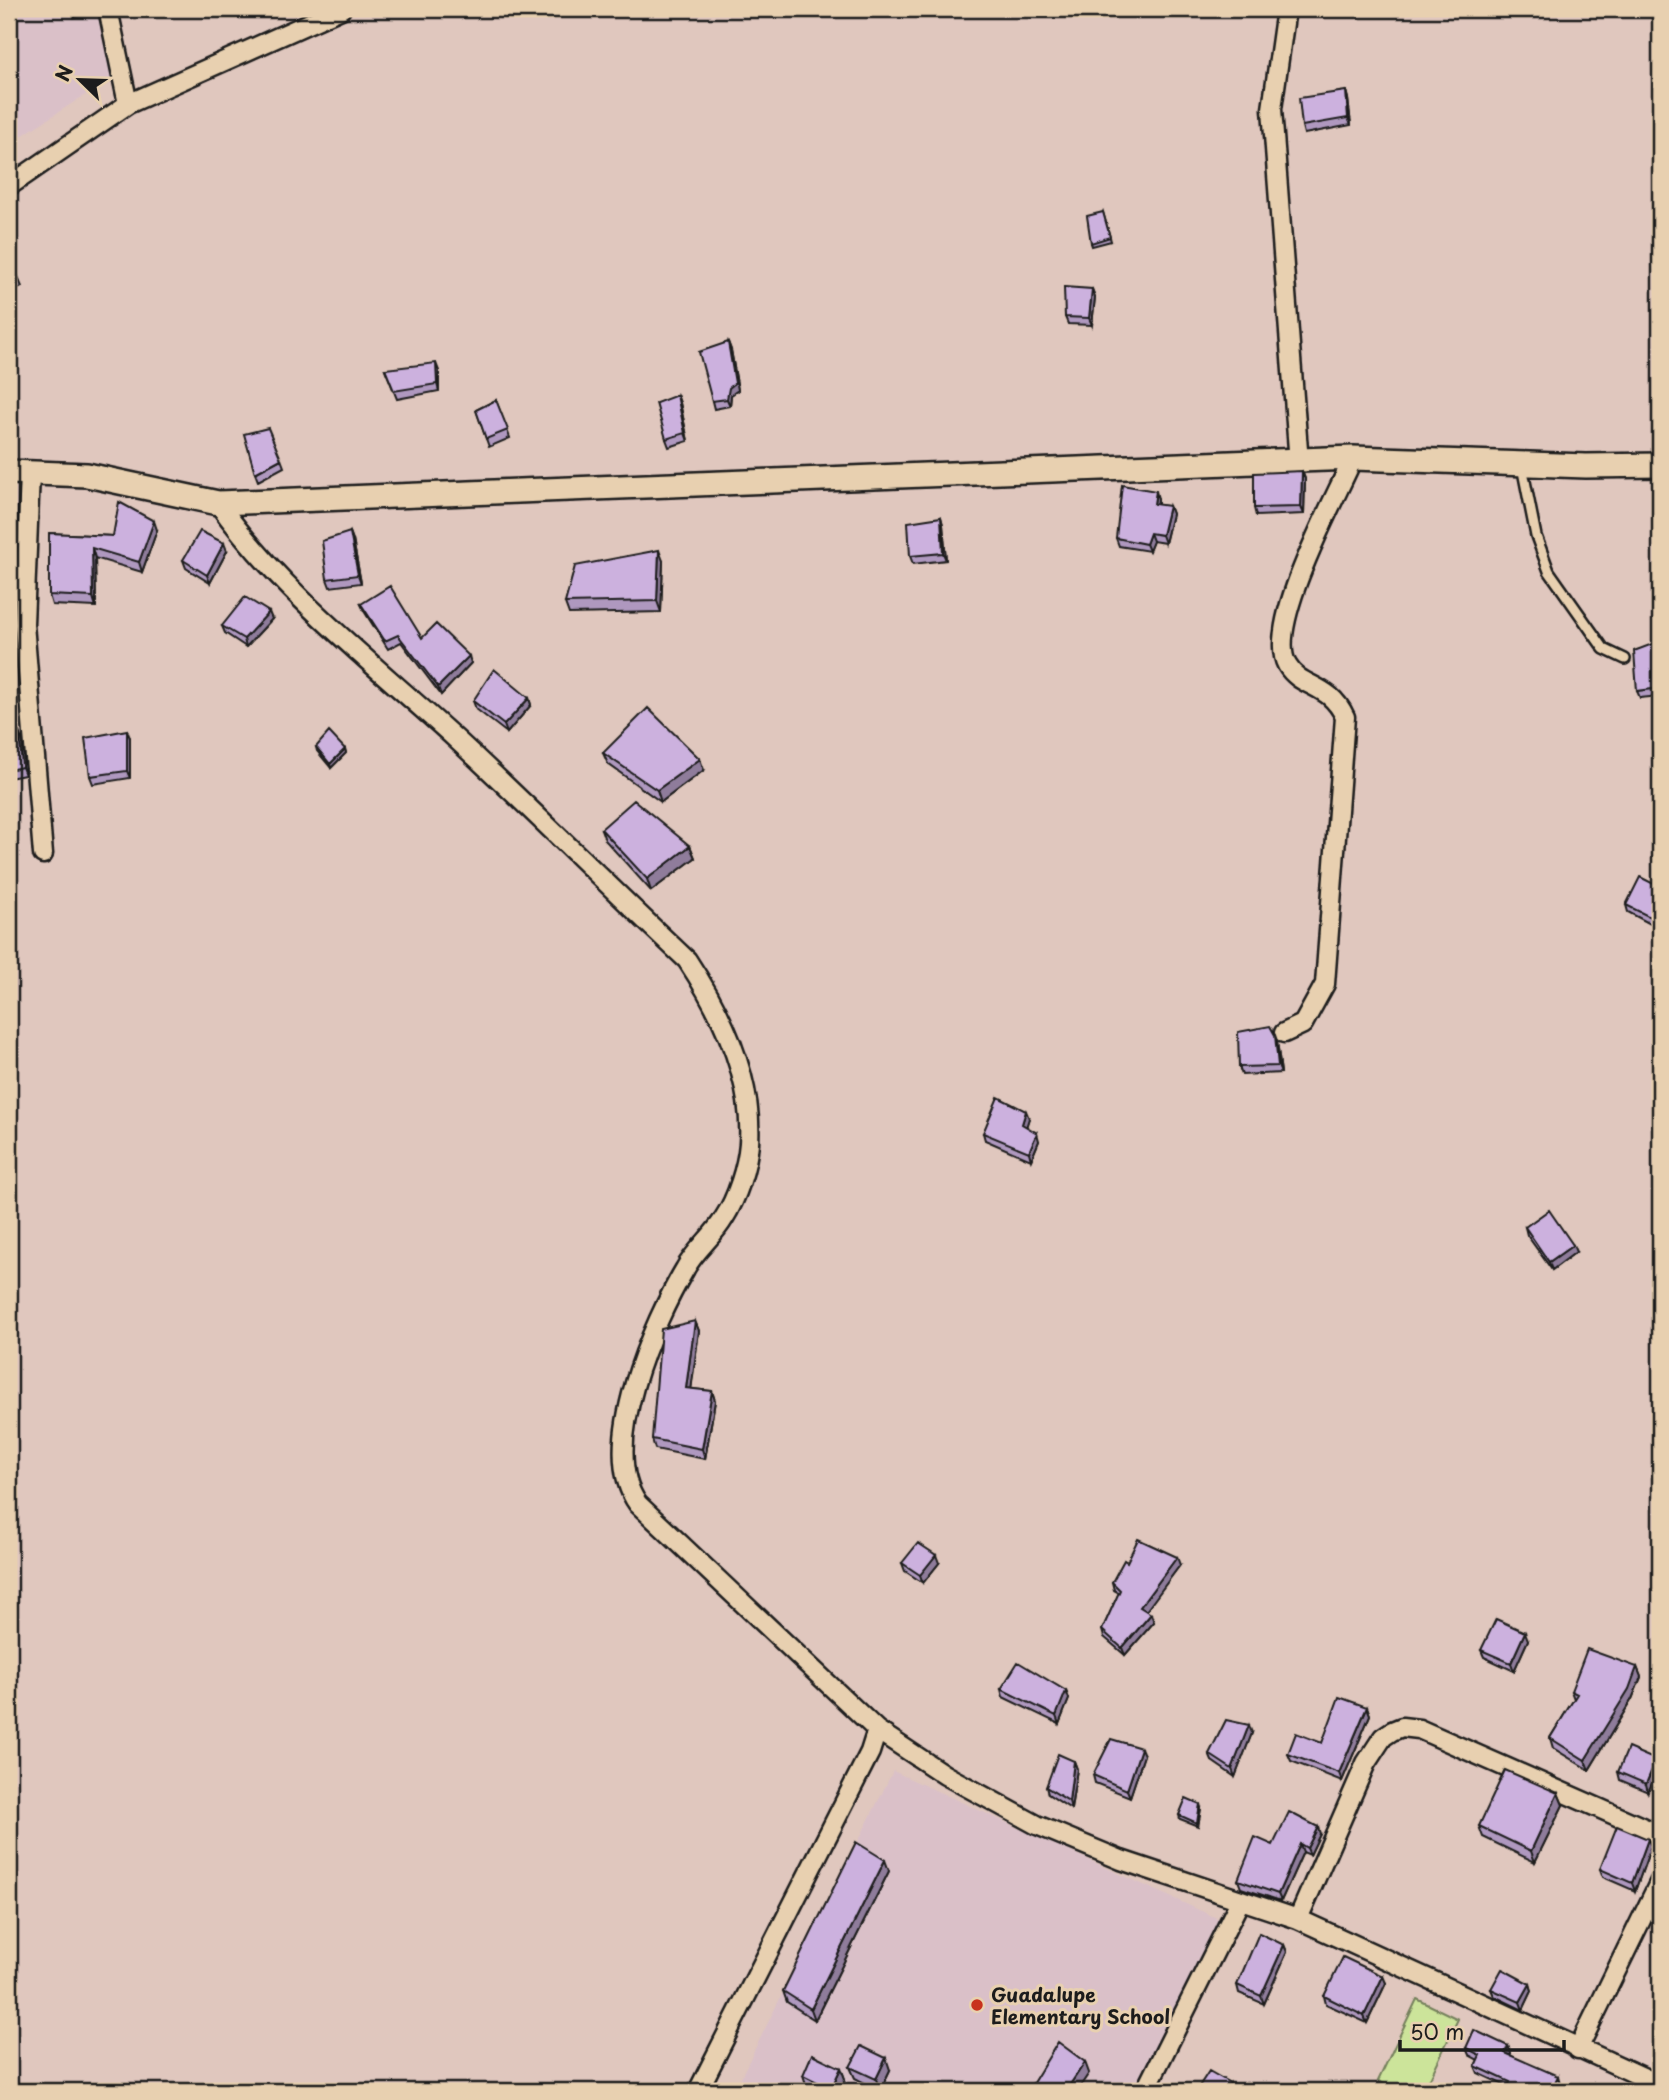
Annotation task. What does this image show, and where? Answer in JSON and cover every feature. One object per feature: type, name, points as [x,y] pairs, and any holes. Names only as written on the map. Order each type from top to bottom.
[{"type":"street","points":[[108,9],[128,104]]},
{"type":"street","points":[[9,186],[128,104],[341,9]]},
{"type":"street","points":[[1286,9],[1272,109],[1299,463]]},
{"type":"street","points":[[1284,1033],[1303,1024],[1325,984],[1345,717],[1337,700],[1293,674],[1285,662],[1282,640],[1287,606],[1353,458]]},
{"type":"street","points":[[43,855],[24,624],[20,473],[87,475],[128,481],[218,503],[1299,463],[1353,458],[1522,464],[1660,464]]},
{"type":"street","points":[[218,503],[248,545],[314,610],[481,762],[687,960],[706,989],[723,1024],[750,1102],[749,1145],[744,1170],[724,1218],[687,1265],[643,1355],[633,1387],[625,1436],[626,1475],[631,1495],[663,1531],[877,1730],[945,1774],[1037,1825],[1121,1860],[1298,1919],[1660,2085]]},
{"type":"street","points":[[1298,1919],[1366,1763],[1383,1737],[1402,1727],[1419,1729],[1660,1835]]},
{"type":"street","points":[[698,2091],[870,1752],[877,1730]]},
{"type":"street","points":[[1578,2049],[1660,1881]]},
{"type":"street","points":[[1145,2091],[1240,1900]]},
{"type":"lane","points":[[1522,464],[1536,536],[1549,572],[1604,649],[1625,659]]},
{"type":"shaded area","points":[[9,9],[97,9],[113,77],[9,144]]},
{"type":"shaded area","name":"Guadalupe Elementary School","points":[[893,1771],[1219,1919],[1136,2091],[734,2091]]},
{"type":"green space","points":[[1417,1999],[1458,2019],[1424,2091],[1400,2091],[1378,2081]]},
{"type":"building","points":[[1346,91],[1348,118],[1302,126],[1299,98]]},
{"type":"building","points":[[1103,212],[1110,237],[1091,243],[1087,216]]},
{"type":"building","points":[[9,256],[19,279],[9,284]]},
{"type":"building","points":[[1064,287],[1092,289],[1089,318],[1065,317]]},
{"type":"building","points":[[728,342],[735,383],[729,388],[727,399],[712,401],[699,352]]},
{"type":"building","points":[[436,363],[437,384],[394,391],[385,369]]},
{"type":"building","points":[[677,395],[685,433],[666,439],[656,403]]},
{"type":"building","points":[[496,400],[508,430],[486,439],[476,410]]},
{"type":"building","points":[[268,428],[281,459],[255,473],[244,434]]},
{"type":"building","points":[[1302,471],[1301,507],[1254,508],[1254,473]]},
{"type":"building","points":[[1122,485],[1156,491],[1154,504],[1169,506],[1162,535],[1150,533],[1146,544],[1116,538]]},
{"type":"building","points":[[119,502],[154,521],[139,562],[92,548],[93,597],[49,595],[49,533],[113,536]]},
{"type":"building","points":[[941,517],[943,553],[910,556],[908,522]]},
{"type":"building","points":[[200,531],[224,543],[207,575],[183,560]]},
{"type":"building","points":[[350,532],[358,575],[327,579],[322,541]]},
{"type":"building","points":[[659,550],[657,601],[565,603],[575,566]]},
{"type":"building","points":[[390,586],[422,638],[436,624],[469,656],[438,687],[398,635],[385,641],[361,604]]},
{"type":"building","points":[[245,597],[269,612],[244,639],[222,626]]},
{"type":"building","points":[[1655,643],[1656,649],[1660,648],[1660,688],[1637,691],[1634,651]]},
{"type":"building","points":[[494,669],[529,698],[504,725],[473,701]]},
{"type":"building","points":[[648,708],[700,759],[657,790],[603,753]]},
{"type":"building","points":[[127,730],[127,771],[90,776],[85,738]]},
{"type":"building","points":[[19,732],[22,767],[9,770],[9,735]]},
{"type":"building","points":[[329,732],[345,749],[330,764],[316,747]]},
{"type":"building","points":[[634,800],[690,846],[647,879],[601,829]]},
{"type":"building","points":[[1640,877],[1660,887],[1660,922],[1626,905]]},
{"type":"building","points":[[1270,1026],[1275,1035],[1278,1066],[1239,1067],[1238,1032]]},
{"type":"building","points":[[998,1097],[1026,1111],[1022,1124],[1037,1133],[1029,1152],[983,1133]]},
{"type":"building","points":[[1549,1210],[1573,1245],[1549,1262],[1525,1227]]},
{"type":"building","points":[[695,1321],[686,1388],[712,1391],[702,1449],[652,1439],[661,1329]]},
{"type":"building","points":[[1138,1539],[1177,1557],[1140,1607],[1151,1614],[1122,1648],[1102,1630],[1120,1590],[1112,1582],[1124,1560],[1127,1562]]},
{"type":"building","points":[[918,1543],[936,1555],[920,1575],[902,1563]]},
{"type":"building","points":[[1496,1619],[1525,1632],[1511,1663],[1481,1650]]},
{"type":"building","points":[[1587,1649],[1637,1667],[1629,1689],[1585,1760],[1550,1738],[1577,1694],[1571,1691]]},
{"type":"building","points":[[1018,1662],[1066,1691],[1056,1716],[1001,1689]]},
{"type":"building","points":[[1339,1697],[1367,1707],[1339,1773],[1288,1754],[1296,1733],[1322,1743]]},
{"type":"building","points":[[1226,1720],[1249,1725],[1232,1769],[1209,1754]]},
{"type":"building","points":[[1111,1739],[1141,1748],[1127,1790],[1093,1775]]},
{"type":"building","points":[[1628,1748],[1656,1760],[1646,1784],[1618,1772]]},
{"type":"building","points":[[1058,1754],[1074,1761],[1069,1801],[1046,1787]]},
{"type":"building","points":[[1505,1770],[1558,1793],[1531,1851],[1479,1826]]},
{"type":"building","points":[[1186,1798],[1200,1804],[1197,1823],[1179,1815]]},
{"type":"building","points":[[1289,1812],[1318,1827],[1307,1848],[1300,1844],[1278,1894],[1238,1880],[1255,1837],[1273,1845]]},
{"type":"building","points":[[1617,1826],[1648,1839],[1632,1883],[1600,1869]]},
{"type":"building","points":[[856,1842],[885,1860],[811,2009],[783,1991]]},
{"type":"building","points":[[1259,1933],[1284,1945],[1261,1996],[1237,1985]]},
{"type":"building","points":[[1343,1957],[1383,1976],[1364,2016],[1324,1996]]},
{"type":"building","points":[[1502,1969],[1530,1984],[1520,2002],[1491,1989]]},
{"type":"building","points":[[1474,2030],[1508,2046],[1505,2053],[1558,2076],[1551,2091],[1506,2091],[1510,2082],[1475,2066],[1480,2055],[1466,2048]]},
{"type":"building","points":[[1058,2042],[1085,2062],[1067,2089],[1064,2087],[1062,2091],[1028,2091]]},
{"type":"building","points":[[861,2046],[886,2058],[876,2079],[850,2067]]},
{"type":"building","points":[[812,2054],[841,2068],[831,2089],[803,2075]]},
{"type":"building","points":[[1209,2071],[1230,2083],[1225,2091],[1203,2091],[1198,2088]]},
{"type":"place","name":"Guadalupe Elementary School","points":[[977,2005]]}]
